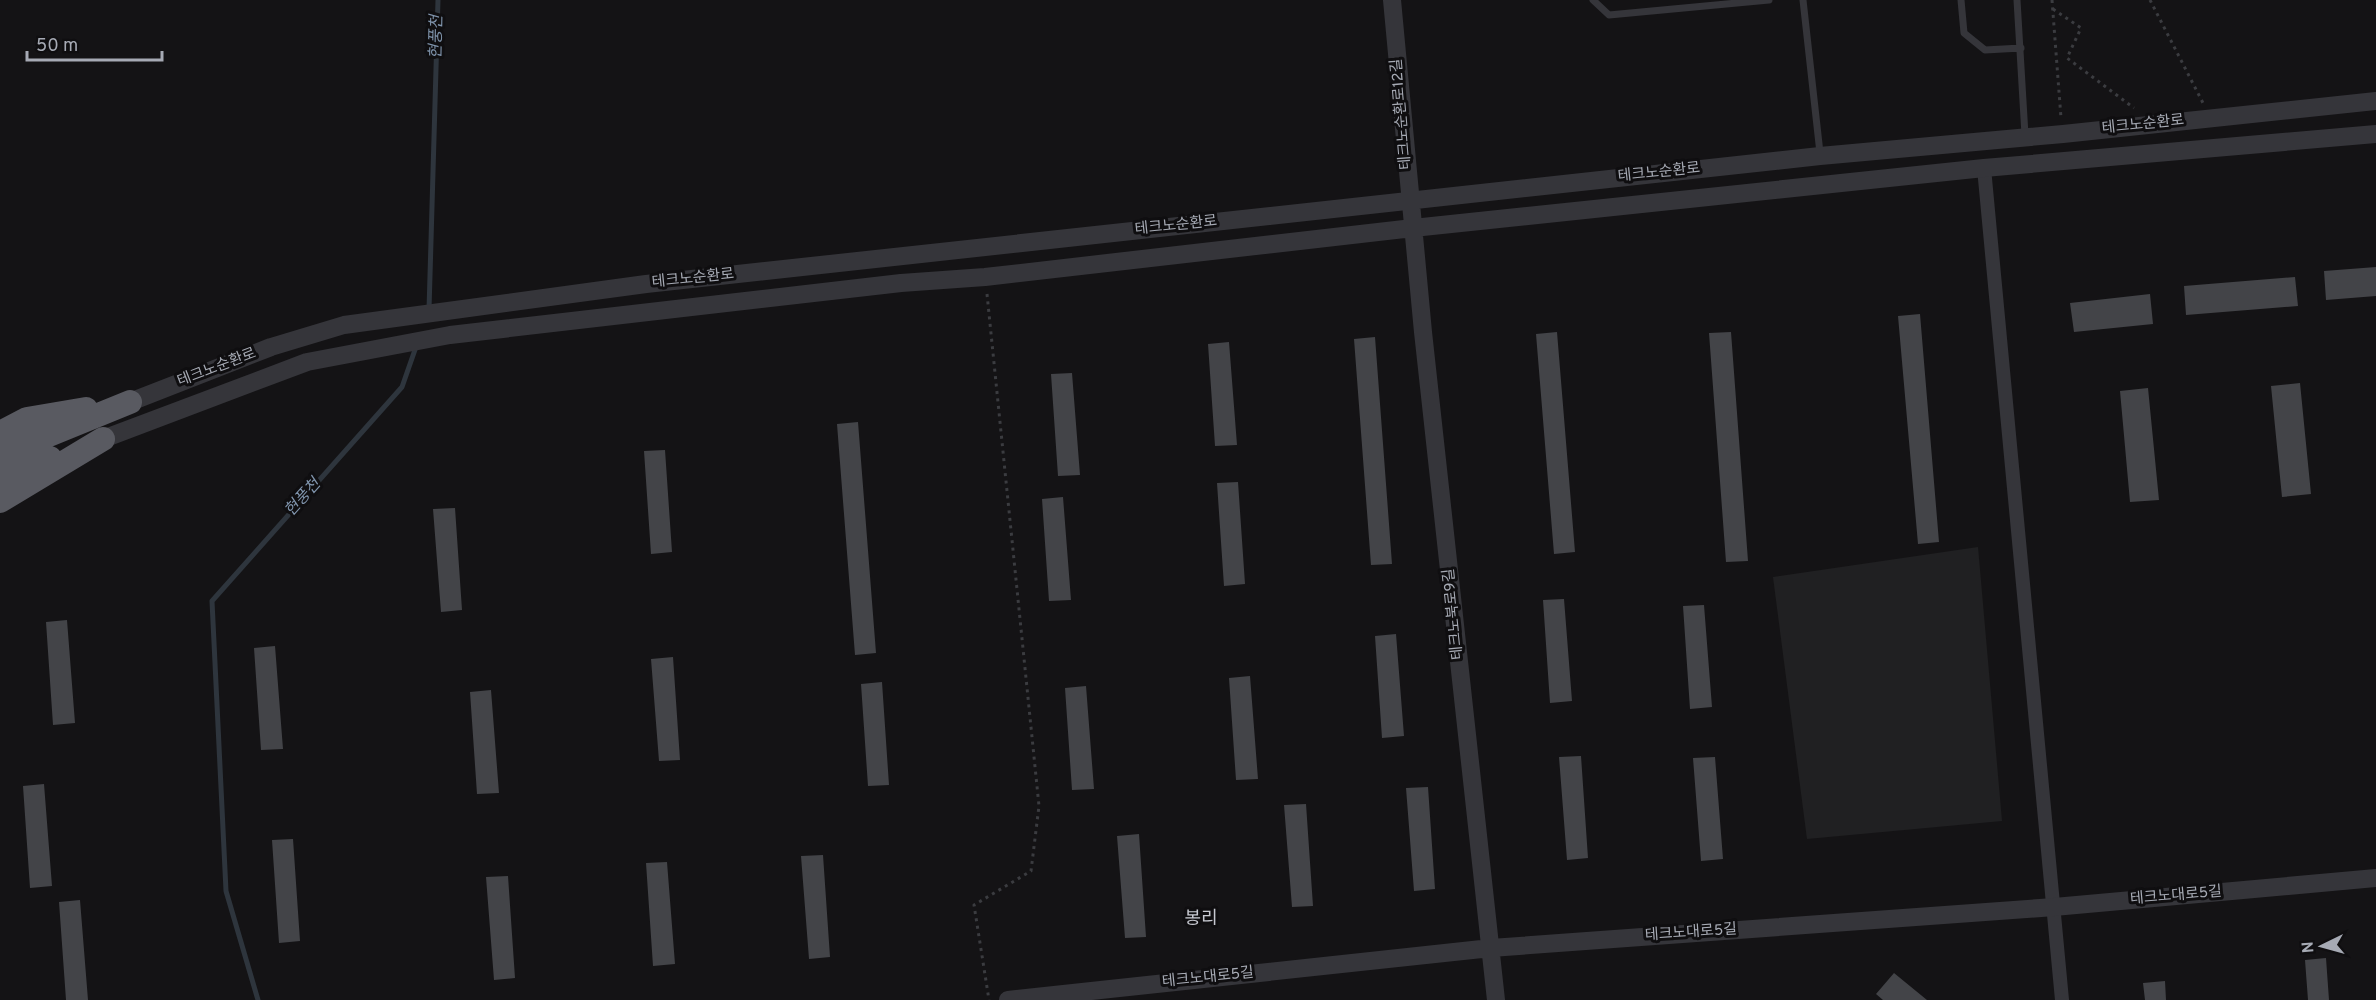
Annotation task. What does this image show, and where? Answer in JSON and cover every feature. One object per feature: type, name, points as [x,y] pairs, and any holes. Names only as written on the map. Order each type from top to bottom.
[{"type":"highway","points":[[0,433],[27,419],[130,402]]},
{"type":"highway","name":"테크노순환로","points":[[0,455],[130,402]]},
{"type":"highway","points":[[0,501],[104,440]]},
{"type":"highway","name":"테크노순환로","points":[[0,479],[39,461],[104,440]]},
{"type":"street","name":"테크노순환로12길","points":[[1392,0],[1413,228]]},
{"type":"street","name":"테크노순환로","points":[[130,402],[271,347],[344,325],[646,284],[1820,156],[2025,138],[2376,101]]},
{"type":"street","name":"테크노순환로","points":[[104,440],[308,362],[438,338],[900,283],[985,277],[1413,228],[1984,168],[2376,134]]},
{"type":"street","points":[[1984,168],[2062,1000]]},
{"type":"street","name":"테크노북로9길","points":[[1413,228],[1497,1000]]},
{"type":"street","name":"테크노대로5길","points":[[1008,1000],[1491,948],[2054,908],[2376,878]]},
{"type":"lane","points":[[1593,0],[1609,15],[1768,0]]},
{"type":"lane","points":[[1803,0],[1820,156]]},
{"type":"lane","points":[[1961,0],[1964,33],[1985,50],[2021,48]]},
{"type":"lane","points":[[2017,0],[2025,138]]},
{"type":"path","points":[[2052,0],[2062,134]]},
{"type":"path","points":[[2150,0],[2211,118]]},
{"type":"path","points":[[2053,9],[2081,28],[2067,58],[2155,124]]},
{"type":"path","points":[[985,277],[1039,806],[1031,870],[975,905],[989,1000]]},
{"type":"shaded area","points":[[1978,547],[2002,821],[1807,839],[1773,577]]},
{"type":"building","points":[[2376,267],[2376,296],[2326,300],[2324,271]]},
{"type":"building","points":[[2295,277],[2298,306],[2186,315],[2184,286]]},
{"type":"building","points":[[2150,294],[2153,324],[2074,332],[2070,303]]},
{"type":"building","points":[[1920,314],[1939,542],[1918,544],[1898,316]]},
{"type":"building","points":[[1557,332],[1575,552],[1554,554],[1536,334]]},
{"type":"building","points":[[1731,332],[1748,561],[1726,562],[1709,333]]},
{"type":"building","points":[[1375,337],[1392,564],[1371,565],[1354,339]]},
{"type":"building","points":[[1229,342],[1237,445],[1215,446],[1208,344]]},
{"type":"building","points":[[1072,373],[1080,475],[1058,476],[1051,374]]},
{"type":"building","points":[[2300,383],[2311,494],[2282,497],[2271,386]]},
{"type":"building","points":[[2148,388],[2159,500],[2130,502],[2120,391]]},
{"type":"building","points":[[858,422],[876,653],[855,655],[837,424]]},
{"type":"building","points":[[665,450],[672,552],[651,554],[644,451]]},
{"type":"building","points":[[1238,482],[1245,584],[1224,586],[1217,483]]},
{"type":"building","points":[[1063,497],[1071,600],[1049,601],[1042,499]]},
{"type":"building","points":[[455,508],[462,610],[441,612],[433,509]]},
{"type":"building","points":[[1564,599],[1572,701],[1550,703],[1543,600]]},
{"type":"building","points":[[1704,605],[1712,707],[1690,709],[1683,606]]},
{"type":"building","points":[[67,620],[75,723],[53,725],[46,622]]},
{"type":"building","points":[[1396,634],[1404,736],[1382,738],[1375,636]]},
{"type":"building","points":[[275,646],[283,749],[261,750],[254,648]]},
{"type":"building","points":[[673,657],[680,760],[659,761],[651,659]]},
{"type":"building","points":[[1250,676],[1258,779],[1236,780],[1229,678]]},
{"type":"building","points":[[882,682],[889,785],[868,786],[861,684]]},
{"type":"building","points":[[1086,686],[1094,789],[1072,790],[1065,688]]},
{"type":"building","points":[[491,690],[499,793],[477,794],[470,692]]},
{"type":"building","points":[[1581,756],[1588,858],[1567,860],[1559,757]]},
{"type":"building","points":[[1715,757],[1723,859],[1701,861],[1693,758]]},
{"type":"building","points":[[44,784],[52,886],[30,888],[23,786]]},
{"type":"building","points":[[1428,787],[1435,889],[1414,891],[1406,788]]},
{"type":"building","points":[[1306,804],[1313,906],[1292,907],[1284,805]]},
{"type":"building","points":[[1139,834],[1146,937],[1125,938],[1117,836]]},
{"type":"building","points":[[293,839],[300,941],[279,943],[272,840]]},
{"type":"building","points":[[823,855],[830,957],[809,959],[801,856]]},
{"type":"building","points":[[667,862],[675,964],[653,966],[646,863]]},
{"type":"building","points":[[508,876],[515,978],[494,980],[486,877]]},
{"type":"building","points":[[80,900],[88,1000],[66,1000],[59,902]]},
{"type":"building","points":[[2326,958],[2329,1000],[2308,1000],[2305,960]]},
{"type":"building","points":[[1894,973],[1927,1000],[1883,1000],[1876,994]]},
{"type":"building","points":[[2165,981],[2166,1000],[2145,1000],[2143,983]]},
{"type":"waterway","name":"현풍천","points":[[429,310],[438,0]]},
{"type":"waterway","name":"현풍천","points":[[258,1000],[226,891],[212,601],[402,387],[417,344]]},
{"type":"district","name":"봉리","points":[[1201,919]]}]
